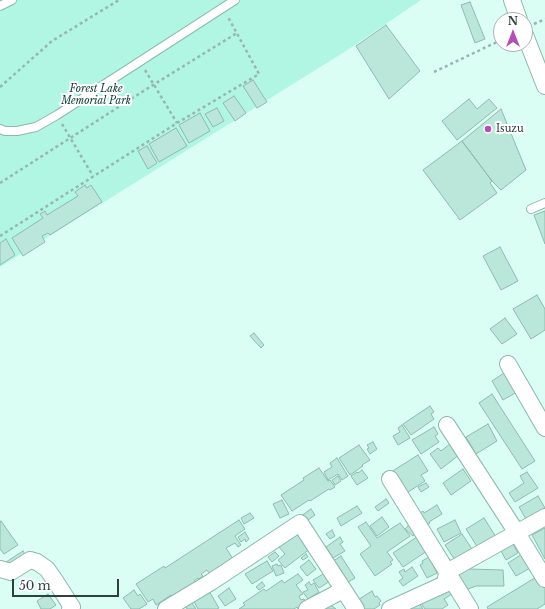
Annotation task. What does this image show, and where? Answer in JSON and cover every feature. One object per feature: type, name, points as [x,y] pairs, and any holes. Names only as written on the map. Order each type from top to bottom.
[{"type":"street","points":[[512,0],[516,12]]},
{"type":"street","points":[[532,52],[545,86]]},
{"type":"street","points":[[508,364],[545,428]]},
{"type":"street","points":[[448,425],[545,579]]},
{"type":"street","points":[[390,479],[470,609]]},
{"type":"street","points":[[447,572],[545,517]]},
{"type":"street","points":[[166,609],[211,582],[300,523],[356,609]]},
{"type":"street","points":[[0,569],[10,572],[30,560],[37,562],[47,570],[56,582],[72,607],[70,609]]},
{"type":"street","points":[[390,609],[445,584],[447,572]]},
{"type":"street","points":[[307,609],[343,590]]},
{"type":"lane","points":[[0,6],[12,0]]},
{"type":"lane","points":[[0,129],[5,131],[17,131],[36,127],[235,0]]},
{"type":"lane","points":[[531,209],[545,203]]},
{"type":"path","points":[[0,87],[52,41],[119,0]]},
{"type":"path","points":[[0,236],[177,123],[259,74],[223,8]]},
{"type":"path","points":[[0,184],[153,85],[237,33]]},
{"type":"path","points":[[434,72],[493,44]]},
{"type":"path","points":[[140,62],[177,123]]},
{"type":"path","points":[[57,115],[93,176]]},
{"type":"green space","name":"Forest Lake Memorial Park","points":[[0,0],[421,0],[349,49],[0,267]]},
{"type":"building","points":[[470,2],[485,39],[475,43],[461,5]]},
{"type":"building","points":[[386,25],[420,71],[389,99],[356,46]]},
{"type":"building","points":[[253,80],[267,102],[257,108],[243,86]]},
{"type":"building","points":[[234,96],[246,113],[235,121],[223,103]]},
{"type":"building","points":[[469,99],[477,109],[489,99],[497,108],[457,140],[442,121]]},
{"type":"building","points":[[217,108],[224,121],[213,127],[205,114]]},
{"type":"building","points":[[501,109],[526,170],[501,190],[492,181],[462,141]]},
{"type":"building","points":[[200,113],[210,131],[189,143],[179,125]]},
{"type":"building","points":[[176,128],[187,146],[159,162],[149,144]]},
{"type":"building","points":[[462,141],[492,181],[490,183],[497,193],[460,220],[423,170]]},
{"type":"building","points":[[147,146],[157,163],[148,169],[138,151]]},
{"type":"building","points":[[85,185],[87,188],[91,185],[102,202],[50,235],[48,233],[42,236],[45,242],[23,256],[12,238],[43,218],[40,214],[45,211],[47,215],[78,196],[75,192]]},
{"type":"building","points":[[545,211],[545,244],[534,215]]},
{"type":"building","points":[[6,239],[15,255],[0,265],[0,243]]},
{"type":"building","points":[[500,247],[518,281],[501,290],[483,256]]},
{"type":"building","points":[[537,295],[545,309],[545,330],[531,339],[513,309]]},
{"type":"building","points":[[505,318],[517,334],[502,344],[490,329]]},
{"type":"building","points":[[254,333],[264,345],[261,348],[250,336]]},
{"type":"building","points":[[507,371],[519,391],[503,400],[492,381]]},
{"type":"building","points":[[492,394],[535,461],[522,469],[479,403]]},
{"type":"building","points":[[430,406],[434,412],[431,414],[434,419],[411,435],[403,424]]},
{"type":"building","points":[[488,424],[497,441],[476,454],[466,437]]},
{"type":"building","points":[[402,425],[410,438],[398,445],[393,436],[400,432],[398,428]]},
{"type":"building","points":[[434,427],[438,434],[435,436],[439,442],[421,454],[412,440]]},
{"type":"building","points":[[373,442],[377,449],[370,454],[367,449],[369,448],[367,445]]},
{"type":"building","points":[[450,444],[459,455],[441,469],[430,454],[438,448],[441,451]]},
{"type":"building","points":[[359,445],[370,460],[350,475],[339,458]]},
{"type":"building","points":[[418,455],[428,471],[421,475],[425,481],[405,494],[391,472]]},
{"type":"building","points":[[337,458],[348,476],[342,480],[338,474],[328,480],[324,472],[332,467],[330,463]]},
{"type":"building","points":[[319,468],[328,481],[330,480],[335,487],[310,501],[309,500],[292,511],[281,495]]},
{"type":"building","points":[[463,469],[471,481],[451,495],[443,483]]},
{"type":"building","points":[[362,470],[368,478],[357,485],[351,476]]},
{"type":"building","points":[[527,472],[538,488],[515,502],[509,493],[524,483],[520,476]]},
{"type":"building","points":[[338,476],[341,481],[335,485],[332,480]]},
{"type":"building","points":[[426,483],[429,487],[421,492],[418,487]]},
{"type":"building","points":[[538,496],[545,508],[526,519],[519,507]]},
{"type":"building","points":[[386,499],[389,503],[378,511],[375,507]]},
{"type":"building","points":[[282,500],[289,514],[280,518],[273,504]]},
{"type":"building","points":[[437,505],[442,514],[425,526],[417,515],[423,511],[424,513]]},
{"type":"building","points":[[357,506],[362,513],[341,526],[337,518]]},
{"type":"building","points":[[311,509],[315,515],[305,522],[301,516]]},
{"type":"building","points":[[250,513],[254,518],[244,524],[241,518]]},
{"type":"building","points":[[382,517],[389,527],[377,536],[370,526]]},
{"type":"building","points":[[484,518],[496,537],[478,548],[466,529]]},
{"type":"building","points":[[239,520],[245,529],[235,536],[241,545],[238,547],[235,543],[226,548],[235,562],[210,574],[207,570],[201,574],[203,576],[194,581],[197,587],[175,601],[171,595],[156,605],[153,599],[148,602],[136,584],[164,566],[165,568]]},
{"type":"building","points":[[455,520],[461,533],[444,542],[437,529]]},
{"type":"building","points":[[1,521],[18,545],[4,554],[0,549]]},
{"type":"building","points":[[412,521],[416,532],[413,536],[405,529]]},
{"type":"building","points":[[366,522],[377,538],[400,523],[410,536],[387,552],[393,560],[390,562],[392,564],[375,576],[360,554],[371,546],[358,527]]},
{"type":"building","points":[[545,528],[545,559],[532,535]]},
{"type":"building","points":[[332,530],[335,536],[330,539],[326,534]]},
{"type":"building","points":[[245,532],[249,539],[246,542],[245,539],[241,542],[238,537]]},
{"type":"building","points":[[299,532],[311,548],[285,568],[278,560],[285,554],[279,547]]},
{"type":"building","points":[[462,534],[474,552],[457,563],[445,545]]},
{"type":"building","points":[[340,537],[343,542],[340,544],[345,551],[333,558],[326,547]]},
{"type":"building","points":[[417,537],[427,551],[403,567],[393,553]]},
{"type":"building","points":[[513,544],[518,553],[506,560],[501,551]]},
{"type":"building","points":[[23,551],[28,559],[11,570],[6,562]]},
{"type":"building","points":[[275,552],[279,556],[272,562],[268,557]]},
{"type":"building","points":[[306,554],[308,557],[303,560],[301,558]]},
{"type":"building","points":[[522,554],[530,568],[516,576],[508,563]]},
{"type":"building","points":[[341,556],[355,578],[343,585],[330,563]]},
{"type":"building","points":[[429,557],[437,573],[427,578],[420,565],[423,563],[422,561]]},
{"type":"building","points":[[309,560],[316,569],[307,576],[300,567]]},
{"type":"building","points":[[267,561],[273,571],[252,584],[245,574]]},
{"type":"building","points":[[277,564],[278,566],[281,565],[284,573],[276,576],[272,566]]},
{"type":"building","points":[[412,567],[418,576],[403,586],[399,581],[403,578],[399,572],[404,569],[405,572]]},
{"type":"building","points":[[469,569],[503,570],[504,586],[476,586],[463,591],[451,572]]},
{"type":"building","points":[[325,573],[330,581],[319,588],[313,580]]},
{"type":"building","points":[[298,574],[303,580],[296,585],[303,594],[299,596],[301,600],[304,599],[307,604],[300,609],[297,607],[294,609],[239,609],[245,605],[243,603],[264,589],[266,591],[282,580],[284,583]]},
{"type":"building","points":[[538,576],[545,588],[545,604],[537,609],[488,609],[487,607]]},
{"type":"building","points":[[262,582],[265,586],[259,590],[256,587]]},
{"type":"building","points":[[309,582],[311,585],[314,583],[319,592],[308,599],[303,592],[308,590],[305,585]]},
{"type":"building","points":[[447,586],[452,594],[444,599],[448,605],[442,609],[425,609],[419,600]]},
{"type":"building","points":[[229,588],[236,599],[225,606],[218,596]]},
{"type":"building","points":[[134,590],[138,596],[140,594],[147,604],[139,609],[131,609],[123,598]]},
{"type":"building","points":[[209,591],[219,608],[198,609],[193,600]]},
{"type":"building","points":[[372,591],[375,597],[377,596],[381,601],[379,603],[380,605],[374,609],[361,609],[356,601]]},
{"type":"building","points":[[48,594],[56,605],[50,609],[41,609],[37,601]]},
{"type":"building","points":[[416,598],[423,609],[411,609],[408,604]]},
{"type":"building","points":[[190,600],[196,609],[187,609],[184,603]]},
{"type":"building","points":[[329,604],[336,609],[325,609]]},
{"type":"place","name":"Isuzu","points":[[488,129]]}]
